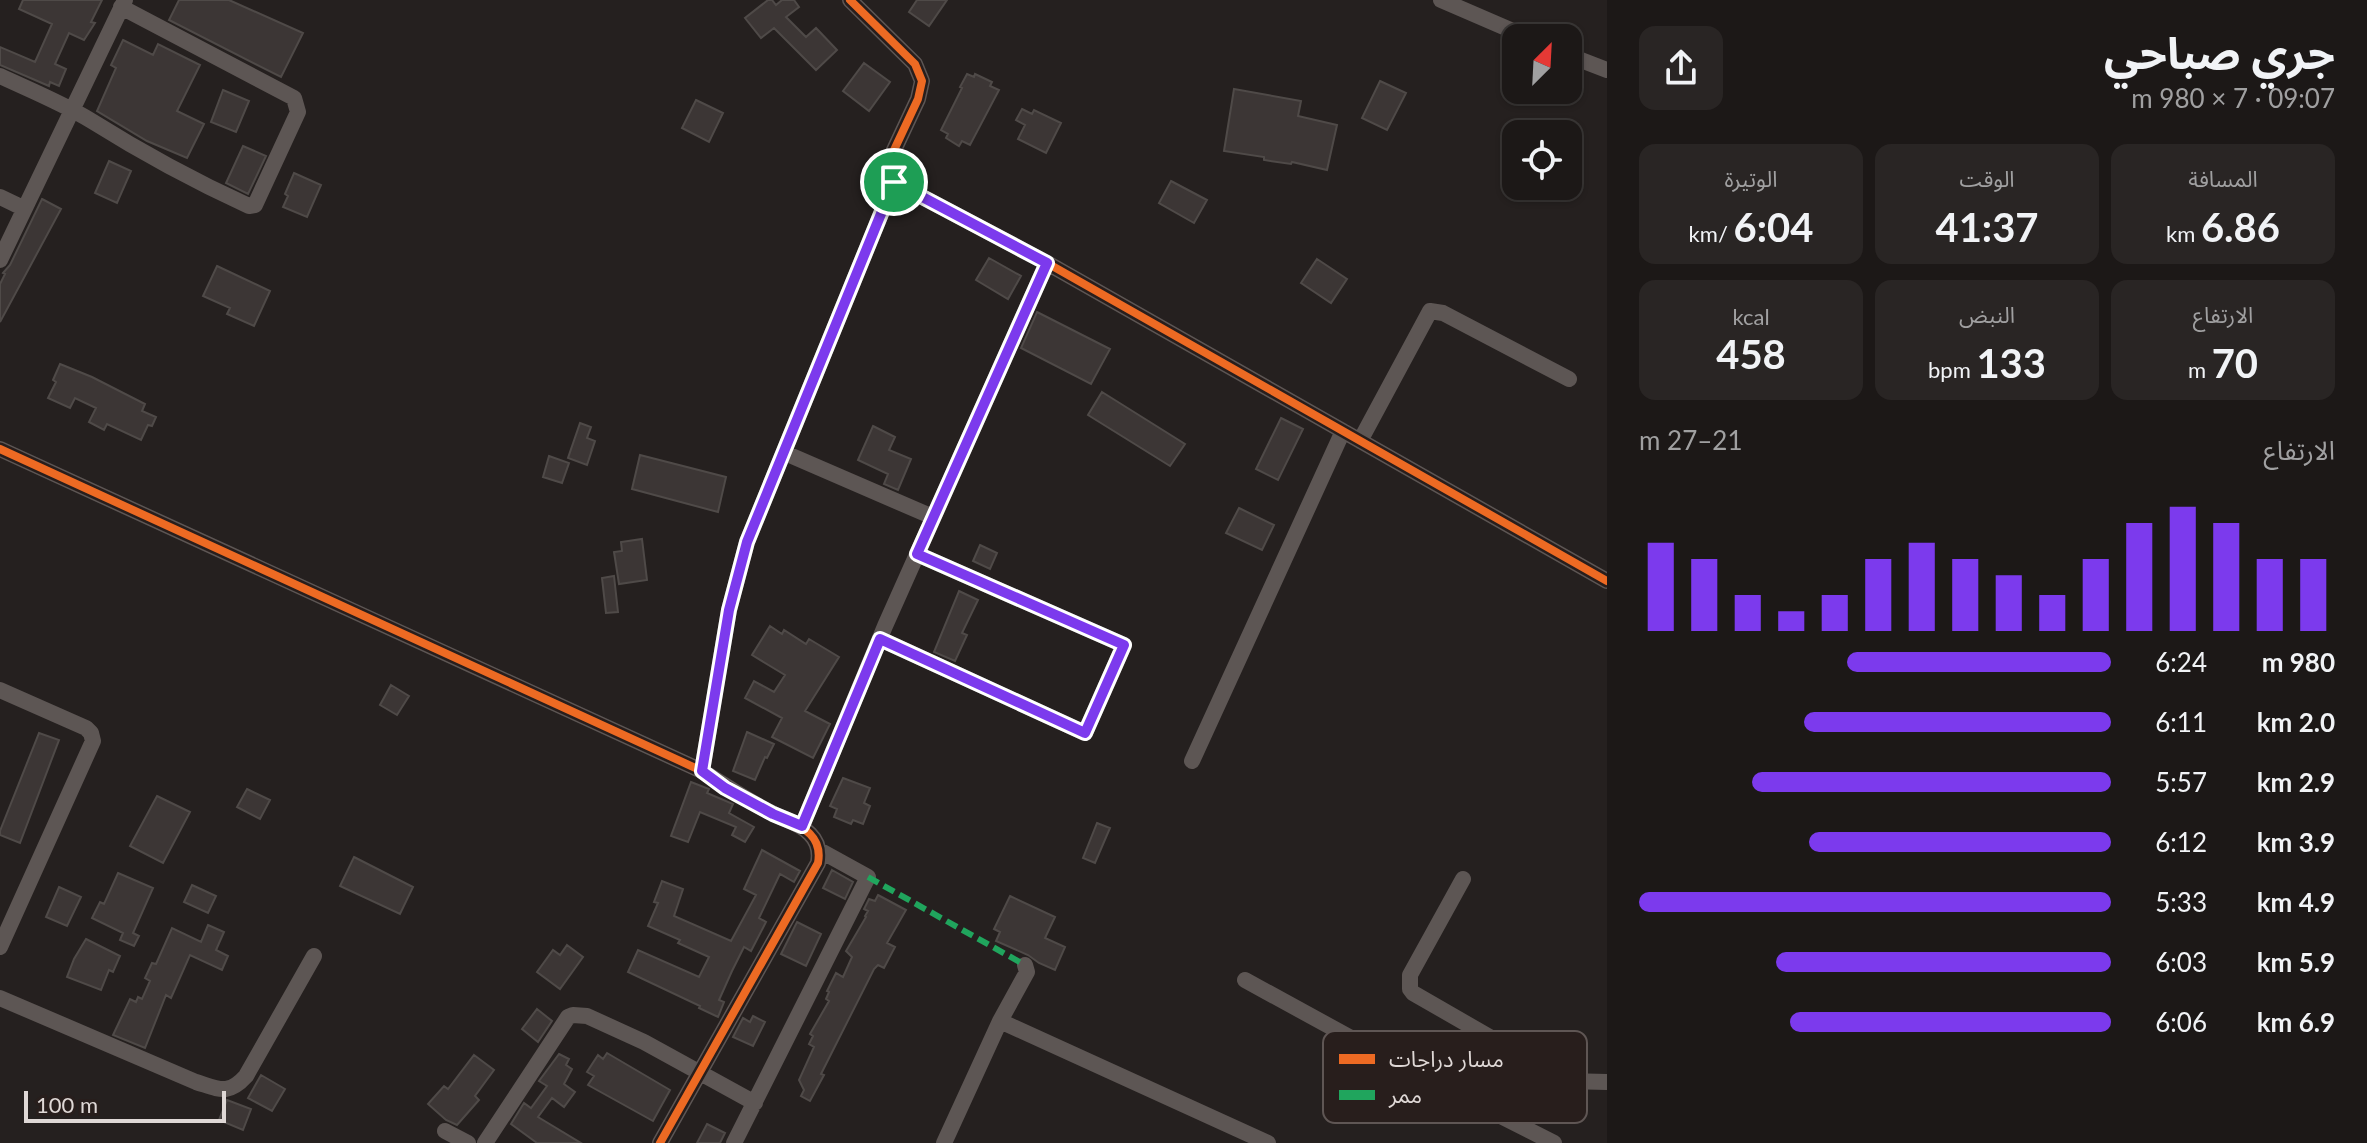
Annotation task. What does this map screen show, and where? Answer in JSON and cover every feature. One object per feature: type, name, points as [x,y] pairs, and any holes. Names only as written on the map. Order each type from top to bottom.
[{"type":"street","points":[[850,0],[903,51],[921,77],[921,93],[887,165],[887,174],[899,184],[1047,263],[1607,581]]},
{"type":"street","points":[[1441,0],[1502,26]]},
{"type":"street","points":[[0,76],[71,110],[207,187],[249,206],[255,205],[298,112],[294,98],[123,4],[71,110],[23,208],[0,260]]},
{"type":"street","points":[[1582,60],[1607,70]]},
{"type":"street","points":[[702,771],[729,610],[747,542],[899,184]]},
{"type":"street","points":[[0,197],[23,208]]},
{"type":"street","points":[[802,826],[933,517],[1047,263]]},
{"type":"street","points":[[1360,441],[1430,311],[1443,313],[1569,379]]},
{"type":"street","points":[[1192,761],[1343,431]]},
{"type":"street","points":[[0,449],[702,771],[725,788],[802,826],[813,836],[819,850],[818,863],[660,1143]]},
{"type":"street","points":[[785,453],[933,517]]},
{"type":"street","points":[[880,639],[1085,733],[1124,645],[917,554]]},
{"type":"street","points":[[0,690],[86,728],[93,741],[0,947]]},
{"type":"street","points":[[734,1143],[868,877],[819,850]]},
{"type":"street","points":[[1463,879],[1410,975],[1410,989],[1479,1031]]},
{"type":"street","points":[[0,998],[196,1082],[222,1090],[238,1085],[246,1076],[314,956]]},
{"type":"street","points":[[944,1143],[1000,1021],[1027,972],[1025,965]]},
{"type":"street","points":[[1245,980],[1338,1031]]},
{"type":"street","points":[[485,1143],[568,1017],[573,1015],[587,1016],[644,1042],[755,1103]]},
{"type":"street","points":[[1000,1021],[1268,1143]]},
{"type":"street","points":[[1587,1082],[1607,1082]]},
{"type":"street","points":[[1515,1123],[1554,1143]]},
{"type":"street","points":[[445,1131],[468,1143]]},
{"type":"building","points":[[23,0],[102,0],[91,22],[95,23],[84,40],[69,33],[55,64],[66,69],[59,86],[50,82],[49,86],[0,65],[0,47],[35,62],[52,24],[19,9]]},
{"type":"building","points":[[179,0],[229,0],[303,33],[281,77],[169,20]]},
{"type":"building","points":[[768,0],[776,5],[782,0],[794,0],[799,7],[786,17],[806,37],[816,28],[837,50],[816,70],[774,28],[761,38],[745,18]]},
{"type":"building","points":[[917,0],[947,0],[929,26],[909,12]]},
{"type":"building","points":[[123,40],[153,55],[158,44],[200,65],[177,111],[204,124],[187,158],[147,141],[97,111],[116,68],[111,65]]},
{"type":"building","points":[[864,63],[890,82],[869,111],[843,91]]},
{"type":"building","points":[[967,74],[974,77],[975,74],[992,82],[990,86],[999,90],[970,145],[962,141],[959,146],[946,138],[948,134],[941,130]]},
{"type":"building","points":[[1380,81],[1406,93],[1387,130],[1362,118]]},
{"type":"building","points":[[1234,89],[1301,101],[1298,116],[1337,125],[1327,170],[1224,151]]},
{"type":"building","points":[[223,90],[249,101],[236,132],[211,122]]},
{"type":"building","points":[[696,100],[723,113],[709,142],[682,128]]},
{"type":"building","points":[[1022,109],[1032,114],[1034,110],[1061,123],[1046,153],[1018,139],[1025,125],[1016,120]]},
{"type":"building","points":[[243,146],[266,156],[248,194],[226,183]]},
{"type":"building","points":[[109,161],[131,171],[117,203],[95,193]]},
{"type":"building","points":[[294,173],[321,185],[307,217],[283,207]]},
{"type":"building","points":[[1171,181],[1207,200],[1194,223],[1159,203]]},
{"type":"building","points":[[42,199],[61,209],[0,322],[3,273],[10,265]]},
{"type":"building","points":[[989,258],[1021,276],[1008,299],[976,280]]},
{"type":"building","points":[[1317,259],[1347,279],[1331,303],[1301,283]]},
{"type":"building","points":[[217,266],[270,291],[254,326],[227,314],[230,308],[203,296]]},
{"type":"building","points":[[1037,312],[1110,349],[1091,384],[1021,348]]},
{"type":"building","points":[[60,364],[145,404],[142,411],[156,417],[141,440],[107,424],[104,430],[89,422],[96,408],[75,398],[70,408],[48,398]]},
{"type":"building","points":[[1102,392],[1185,444],[1170,466],[1088,415]]},
{"type":"building","points":[[1281,418],[1303,429],[1278,480],[1256,469]]},
{"type":"building","points":[[580,423],[591,427],[587,438],[595,441],[587,465],[568,458]]},
{"type":"building","points":[[873,426],[895,437],[889,450],[911,459],[898,490],[884,484],[888,474],[858,460]]},
{"type":"building","points":[[640,455],[726,477],[718,512],[632,489]]},
{"type":"building","points":[[549,456],[569,463],[562,483],[543,477]]},
{"type":"building","points":[[1239,508],[1274,525],[1262,550],[1226,533]]},
{"type":"building","points":[[642,539],[647,580],[619,584],[614,552],[622,551],[621,542]]},
{"type":"building","points":[[980,545],[997,553],[990,569],[973,561]]},
{"type":"building","points":[[614,576],[618,612],[606,613],[602,578]]},
{"type":"building","points":[[959,591],[978,600],[962,633],[967,635],[955,661],[934,652]]},
{"type":"building","points":[[770,626],[782,634],[784,630],[806,644],[809,639],[839,657],[805,711],[830,724],[813,758],[772,737],[782,718],[745,698],[754,681],[774,692],[785,675],[752,655]]},
{"type":"building","points":[[391,685],[409,696],[397,715],[380,705]]},
{"type":"building","points":[[747,732],[774,744],[755,780],[733,771]]},
{"type":"building","points":[[39,733],[59,740],[20,843],[0,835],[0,831]]},
{"type":"building","points":[[843,778],[870,788],[864,803],[870,806],[863,824],[853,820],[851,824],[834,817],[837,809],[830,806]]},
{"type":"building","points":[[691,782],[733,804],[729,813],[754,827],[745,842],[732,835],[736,827],[700,812],[688,842],[671,836]]},
{"type":"building","points":[[247,789],[270,800],[260,819],[237,807]]},
{"type":"building","points":[[157,796],[190,812],[163,863],[130,846]]},
{"type":"building","points":[[1097,823],[1110,828],[1095,863],[1083,858]]},
{"type":"building","points":[[762,850],[800,871],[794,882],[780,874],[759,918],[766,922],[751,951],[744,947],[719,1000],[724,1002],[718,1017],[628,972],[638,950],[699,977],[709,957],[648,926],[658,903],[654,902],[662,881],[683,889],[674,916],[731,941],[756,895],[744,889]]},
{"type":"building","points":[[354,857],[413,887],[400,914],[340,886]]},
{"type":"building","points":[[832,870],[853,882],[845,899],[823,888]]},
{"type":"building","points":[[118,873],[153,888],[133,933],[139,936],[134,946],[120,940],[123,933],[92,918],[100,902],[104,904]]},
{"type":"building","points":[[192,885],[216,896],[208,913],[184,902]]},
{"type":"building","points":[[59,887],[81,897],[67,926],[46,917]]},
{"type":"building","points":[[878,895],[906,910],[887,943],[895,947],[884,968],[878,965],[874,969],[810,1101],[801,1096],[804,1090],[799,1080],[814,1047],[809,1044],[813,1036],[810,1034],[829,1001],[826,999],[827,991],[836,973],[843,977],[852,957],[846,951],[866,917],[868,911],[864,909],[869,899],[875,901]]},
{"type":"building","points":[[1010,896],[1055,917],[1045,938],[1065,947],[1055,970],[996,941],[1000,932],[994,929]]},
{"type":"building","points":[[797,922],[821,934],[806,966],[781,954]]},
{"type":"building","points":[[208,925],[224,932],[216,950],[228,956],[222,970],[190,955],[171,998],[166,995],[145,1048],[113,1035],[130,999],[136,1002],[138,997],[142,999],[150,981],[145,978],[152,963],[156,964],[172,928],[201,942]]},
{"type":"building","points":[[86,939],[120,956],[113,972],[109,970],[101,990],[67,977]]},
{"type":"building","points":[[567,945],[583,957],[560,989],[537,972],[553,950],[560,955]]},
{"type":"building","points":[[537,1009],[552,1021],[538,1042],[522,1029]]},
{"type":"building","points":[[753,1016],[765,1022],[753,1046],[733,1037],[743,1018],[750,1022]]},
{"type":"building","points":[[607,1053],[670,1090],[653,1121],[588,1085],[594,1076],[587,1072],[598,1055],[603,1059]]},
{"type":"building","points":[[559,1054],[569,1059],[566,1065],[572,1069],[564,1084],[575,1092],[564,1107],[552,1098],[538,1117],[581,1143],[537,1143],[511,1124],[524,1103],[531,1108],[547,1086],[539,1081]]},
{"type":"building","points":[[474,1055],[494,1070],[475,1096],[479,1100],[457,1125],[446,1120],[428,1104],[444,1086],[448,1089]]},
{"type":"building","points":[[261,1075],[285,1089],[272,1111],[248,1098]]},
{"type":"building","points":[[227,1100],[251,1109],[243,1130],[219,1120]]},
{"type":"building","points":[[707,1124],[725,1133],[720,1143],[697,1143]]},
{"type":"marked path","points":[[868,877],[1025,965]]},
{"type":"cycle path","points":[[850,0],[915,64],[922,81],[918,99],[887,165],[887,174],[894,182],[1047,263],[1607,581]]},
{"type":"cycle path","points":[[0,449],[702,771],[810,834],[818,847],[818,863],[660,1143]]},
{"type":"route","points":[[894,182],[1047,263],[917,554],[1124,645],[1085,733],[880,639],[802,826],[725,788],[702,771],[729,610],[747,542],[894,182]]}]
